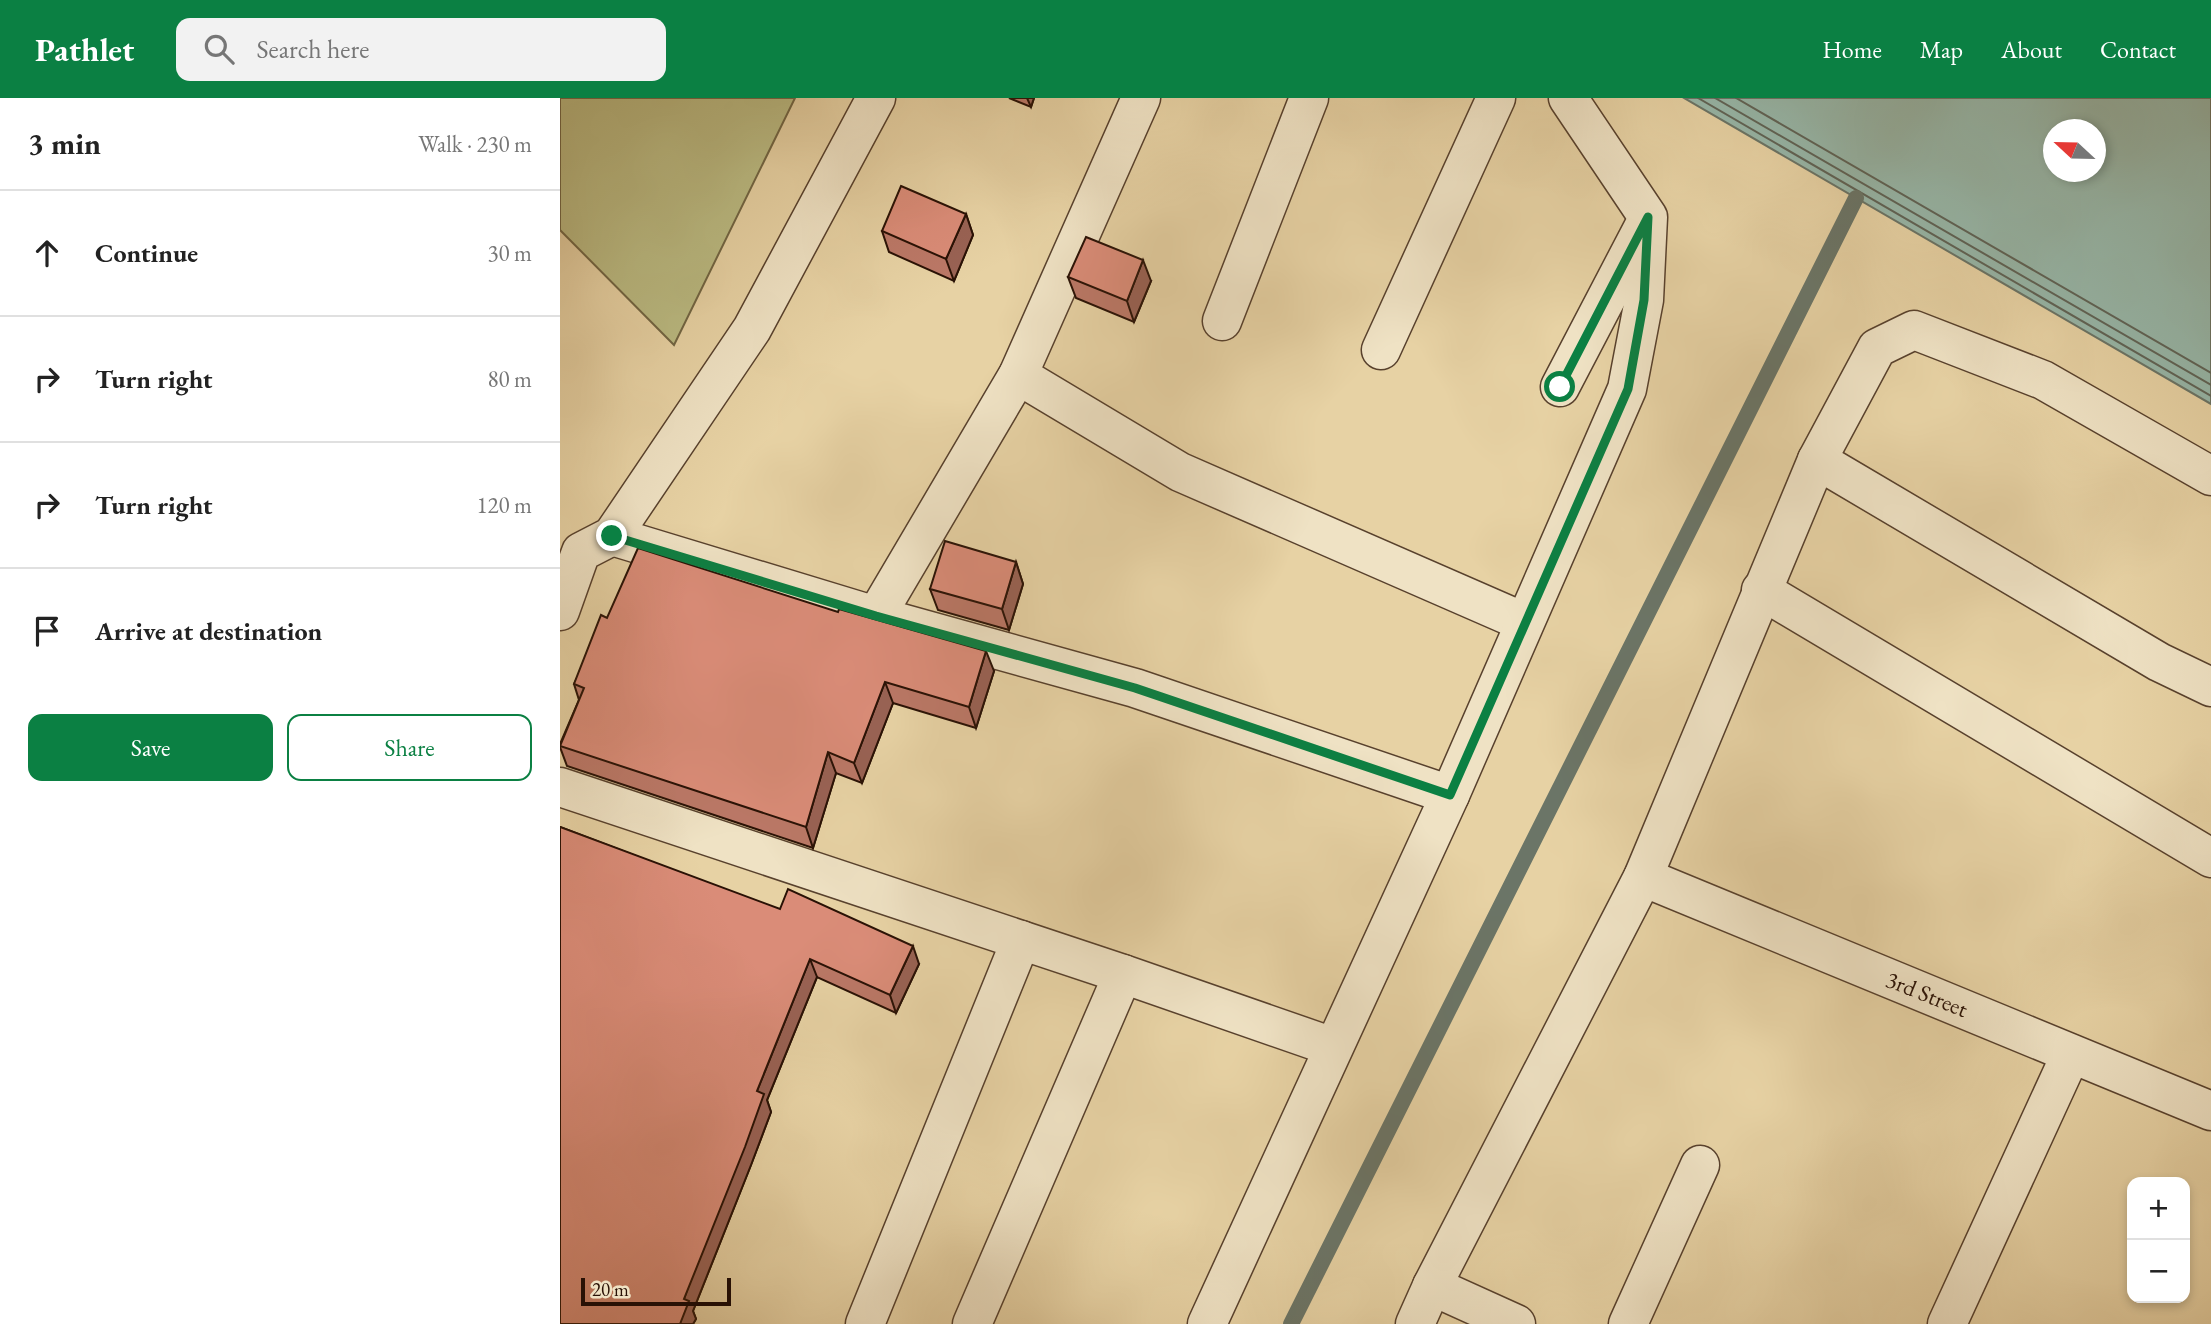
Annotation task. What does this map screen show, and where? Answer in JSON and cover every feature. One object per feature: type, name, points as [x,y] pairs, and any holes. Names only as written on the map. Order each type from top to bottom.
[{"type":"street","points":[[560,611],[581,552],[612,536],[752,328],[876,98]]},
{"type":"street","points":[[876,616],[1018,375],[1141,98]]},
{"type":"street","points":[[1222,321],[1309,98]]},
{"type":"street","points":[[1381,350],[1496,98]]},
{"type":"street","points":[[1208,1324],[1450,795],[1628,389],[1644,300],[1648,217],[1568,98]]},
{"type":"street","points":[[1560,387],[1648,217]]},
{"type":"street","points":[[1415,1324],[1432,1286],[1643,877],[1817,460],[1877,348],[1914,330],[2043,380],[2211,476]]},
{"type":"street","points":[[1018,375],[1180,472],[1524,622]]},
{"type":"street","points":[[1817,460],[2159,662],[2211,687]]},
{"type":"street","points":[[612,536],[876,616],[1135,688],[1450,795]]},
{"type":"street","points":[[1761,590],[2211,858]]},
{"type":"street","points":[[560,788],[1021,940],[1333,1047]]},
{"type":"street","name":"3rd Street","points":[[1643,877],[2211,1111]]},
{"type":"street","points":[[865,1324],[1021,940]]},
{"type":"street","points":[[972,1324],[1122,974]]},
{"type":"street","points":[[1947,1324],[2071,1054]]},
{"type":"street","points":[[1629,1324],[1700,1165]]},
{"type":"street","points":[[1432,1286],[1516,1324]]},
{"type":"green space","points":[[560,98],[795,98],[674,345],[560,230]]},
{"type":"water","points":[[1684,98],[2211,98],[2211,404]]},
{"type":"building","points":[[901,186],[966,214],[946,259],[882,231]]},
{"type":"building","points":[[1086,237],[1143,260],[1127,301],[1068,277]]},
{"type":"building","points":[[945,541],[1016,562],[1002,609],[930,589]]},
{"type":"building","points":[[638,548],[838,612],[839,609],[986,651],[969,707],[885,682],[854,763],[828,752],[806,827],[560,746],[584,688],[574,684],[601,615],[607,618]]},
{"type":"building","points":[[560,827],[780,909],[788,889],[913,946],[890,995],[810,959],[757,1091],[764,1094],[684,1299],[689,1301],[680,1324],[560,1324]]},
{"type":"waterway","points":[[1291,1324],[1856,198]]},
{"type":"route","points":[[612,536],[876,616],[1135,688],[1450,795],[1628,389],[1644,300],[1648,217],[1560,387]]}]
